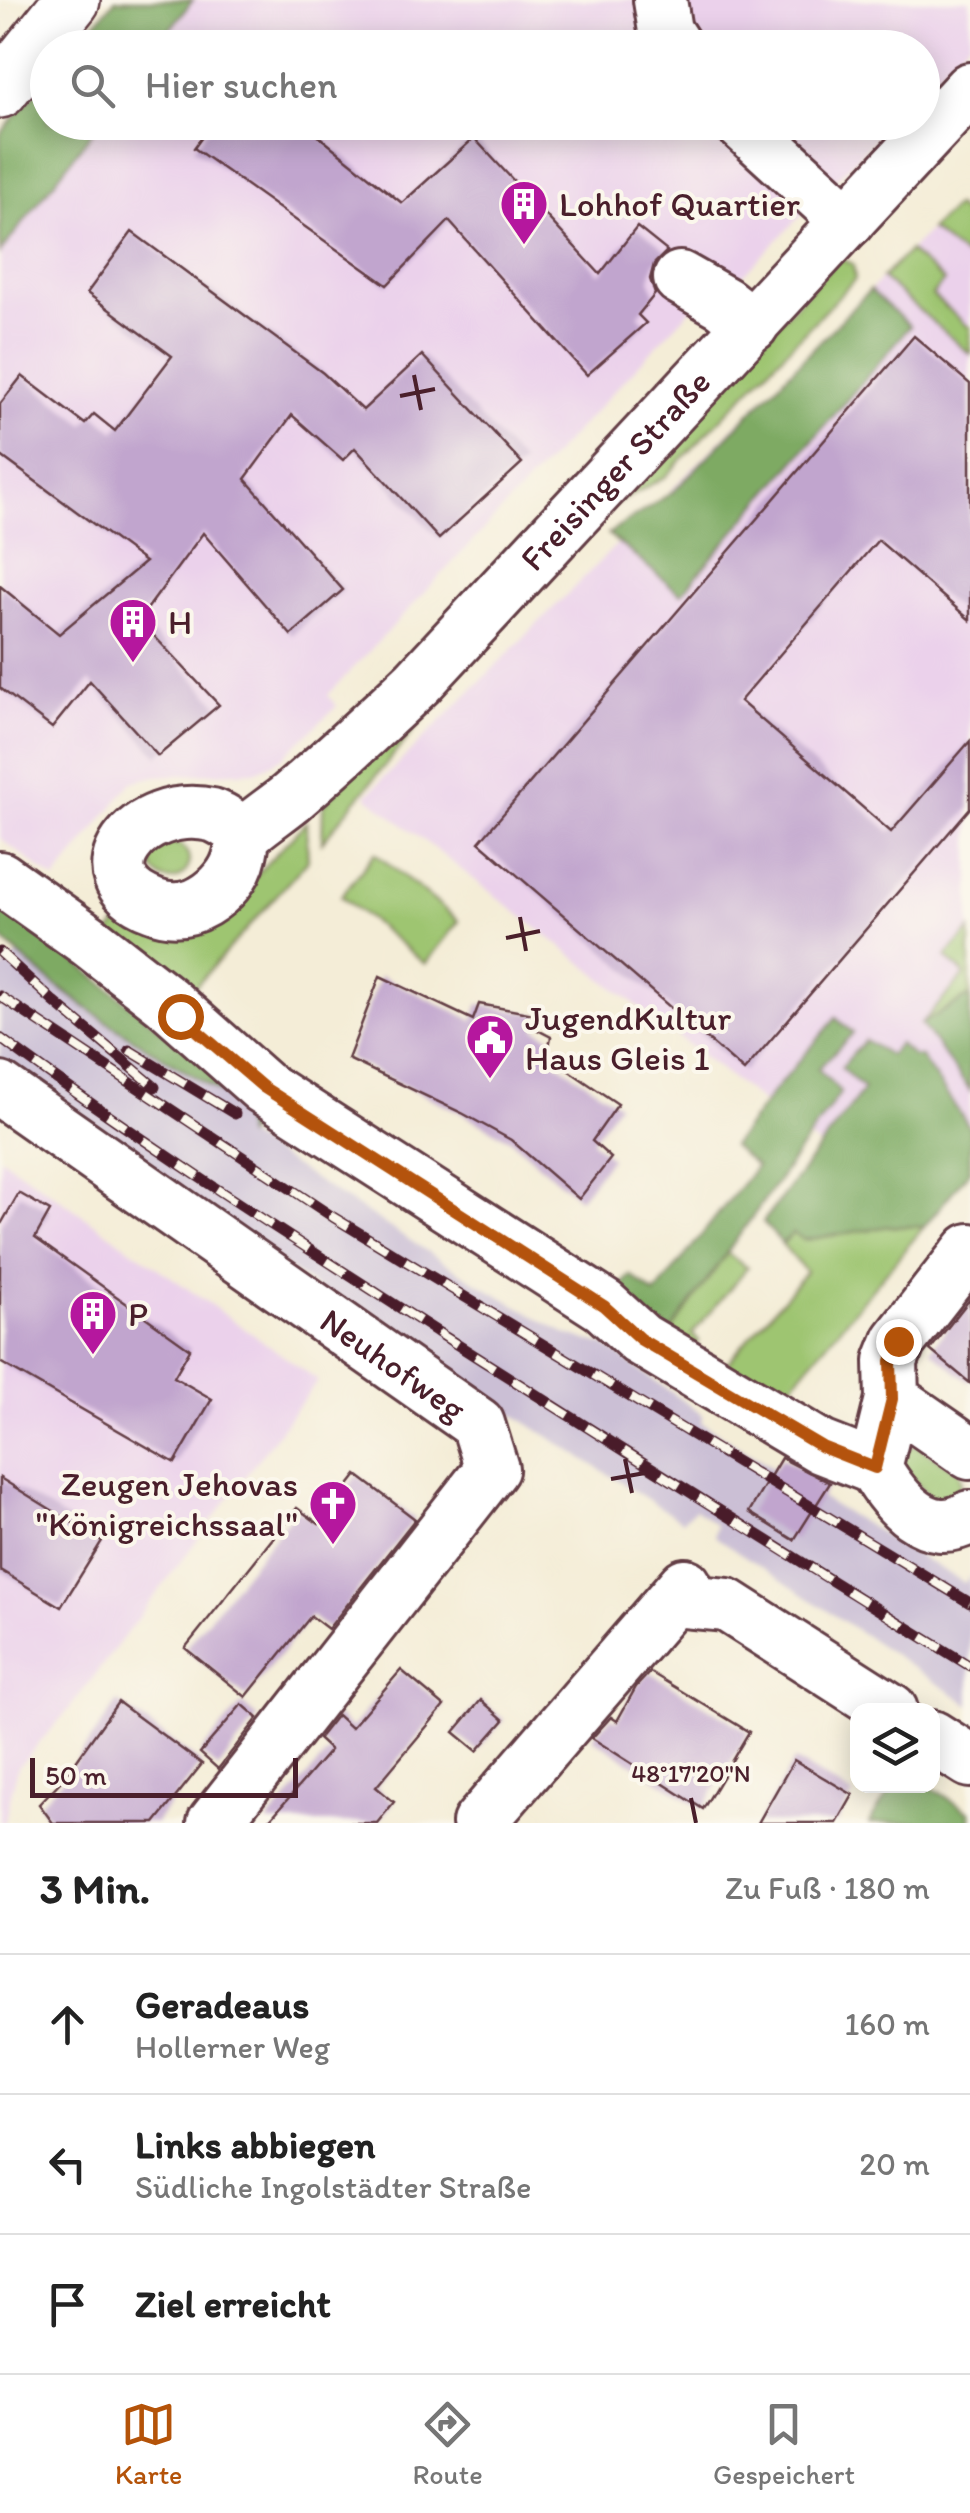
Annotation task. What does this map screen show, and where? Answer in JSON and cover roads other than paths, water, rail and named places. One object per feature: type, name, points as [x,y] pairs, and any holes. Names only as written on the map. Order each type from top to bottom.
[{"type":"main road","points":[[48,30],[72,0]]},
{"type":"main road","points":[[0,90],[30,52]]},
{"type":"street","points":[[660,0],[665,30]]},
{"type":"street","name":"Freisinger Straße","points":[[940,121],[970,89]]},
{"type":"street","points":[[760,140],[848,220]]},
{"type":"street","name":"Freisinger Straße","points":[[132,890],[145,902],[182,910],[202,903],[222,888],[239,862],[245,834],[349,748],[418,682],[923,140]]},
{"type":"street","points":[[680,278],[724,303],[752,325]]},
{"type":"street","points":[[89,941],[132,890],[120,872],[120,859],[124,846],[141,825],[176,814],[215,815],[245,834]]},
{"type":"street","points":[[0,878],[166,1001],[263,1087],[419,1205],[604,1306],[640,1339],[822,1447],[875,1468],[894,1500],[918,1520],[945,1525],[970,1518]]},
{"type":"street","name":"Neuhofweg","points":[[0,1089],[478,1424],[492,1469],[214,1823]]},
{"type":"street","points":[[875,1468],[892,1399],[891,1361],[898,1341],[970,1250]]},
{"type":"street","points":[[892,1399],[970,1453]]},
{"type":"street","points":[[479,1823],[679,1593],[727,1605],[881,1703]]},
{"type":"street","points":[[940,1742],[970,1761]]},
{"type":"railway","points":[[0,952],[155,1087]]},
{"type":"railway","points":[[0,996],[333,1217],[970,1603]]},
{"type":"railway","points":[[0,1038],[328,1262],[970,1666]]},
{"type":"railway","points":[[129,1050],[235,1114]]},
{"type":"place","name":"Lohhof Quartier","points":[[524,246]]},
{"type":"place","name":"H","points":[[133,664]]},
{"type":"place","name":"JugendKultur Haus Gleis 1","points":[[490,1080]]},
{"type":"place","name":"P","points":[[93,1356]]},
{"type":"place","name":"Zeugen Jehovas \"Königreichssaal\"","points":[[333,1546]]}]
